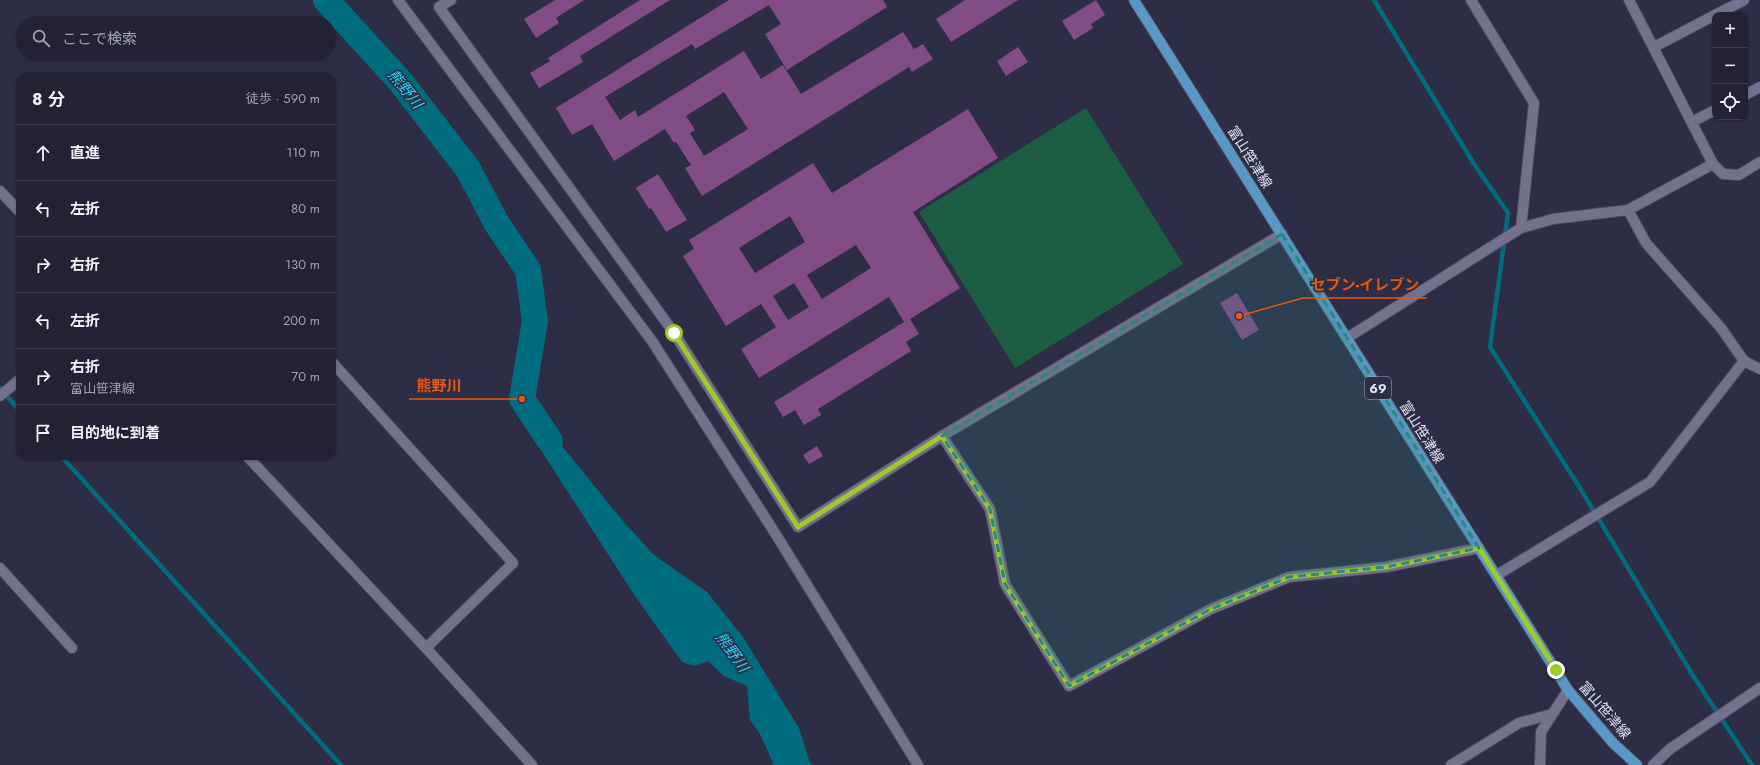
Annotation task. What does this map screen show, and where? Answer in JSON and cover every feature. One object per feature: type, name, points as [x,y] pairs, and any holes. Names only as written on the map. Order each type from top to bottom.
[{"type":"main road","name":"富山笹津線","points":[[1134,0],[1568,690],[1613,743],[1637,765]]},
{"type":"street","points":[[398,0],[652,341],[775,533],[918,765]]},
{"type":"street","points":[[451,0],[439,8],[674,333],[798,527],[942,436],[1282,234]]},
{"type":"street","points":[[1471,0],[1534,104],[1521,228]]},
{"type":"street","points":[[1629,0],[1713,164],[1723,174],[1739,175],[1760,162]]},
{"type":"street","points":[[1721,12],[1744,0]]},
{"type":"street","points":[[1654,47],[1712,17]]},
{"type":"street","points":[[1748,93],[1760,87]]},
{"type":"street","points":[[1692,122],[1712,112]]},
{"type":"street","points":[[1347,338],[1521,228],[1554,219],[1628,210],[1713,164]]},
{"type":"street","points":[[0,191],[16,208]]},
{"type":"street","points":[[1628,210],[1646,244],[1721,328],[1744,360],[1760,369]]},
{"type":"street","points":[[1497,575],[1650,482],[1744,360]]},
{"type":"street","points":[[336,366],[513,563],[426,648]]},
{"type":"street","points":[[0,396],[16,382]]},
{"type":"street","points":[[942,436],[990,509],[1005,584],[1069,686],[1211,609],[1289,577],[1386,567],[1479,548]]},
{"type":"street","points":[[251,460],[426,648],[532,765]]},
{"type":"street","points":[[0,568],[72,648]]},
{"type":"street","points":[[1653,765],[1670,749],[1760,688]]},
{"type":"street","points":[[1540,765],[1541,732],[1568,690]]},
{"type":"street","points":[[1451,765],[1519,723],[1552,714]]},
{"type":"highlighted area","points":[[1282,234],[1479,548],[1386,567],[1289,577],[1211,609],[1069,686],[1005,584],[990,509],[942,436]]},
{"type":"shaded area","points":[[1086,108],[1183,264],[1015,368],[919,212]]},
{"type":"water","points":[[517,413],[535,413],[623,521],[654,555],[707,592],[743,637],[799,728],[812,765],[774,765],[760,734],[750,720],[747,686],[724,676],[708,661],[694,666],[682,662],[633,593]]},
{"type":"building","points":[[555,0],[584,0],[556,18],[559,23],[536,38],[524,19]]},
{"type":"building","points":[[640,0],[670,0],[580,56],[583,62],[539,88],[530,73],[550,61],[548,58]]},
{"type":"building","points":[[729,0],[883,0],[887,7],[787,70],[765,34],[781,24],[769,5],[695,49],[692,44],[605,97],[620,120],[635,110],[638,117],[744,51],[761,79],[783,65],[801,94],[903,32],[914,49],[923,44],[933,59],[912,72],[909,67],[702,196],[685,168],[691,165],[676,142],[674,143],[665,129],[614,161],[592,124],[572,135],[556,108]],"holes":[[[724,92],[748,129],[704,156],[690,133],[695,130],[686,116]]]},
{"type":"building","points":[[965,0],[1018,0],[951,42],[936,19]]},
{"type":"building","points":[[1096,0],[1105,15],[1091,24],[1093,28],[1074,40],[1062,21]]},
{"type":"building","points":[[1018,47],[1028,62],[1006,76],[997,61]]},
{"type":"building","points":[[968,109],[998,158],[913,212],[960,288],[910,319],[919,334],[906,342],[911,351],[818,409],[821,415],[804,425],[795,410],[783,417],[774,402],[904,322],[889,297],[759,378],[741,349],[776,327],[761,304],[726,326],[683,256],[694,249],[689,240],[813,163],[832,193]],"holes":[[[790,216],[805,242],[755,273],[739,248]],[[856,245],[871,268],[822,299],[807,275]],[[794,283],[809,307],[788,320],[773,296]]]},
{"type":"building","points":[[658,174],[687,220],[666,232],[636,188]]},
{"type":"building","points":[[1237,293],[1259,330],[1242,340],[1220,303]]},
{"type":"building","points":[[817,446],[823,456],[809,464],[803,455]]},
{"type":"waterway","name":"熊野川","points":[[326,0],[400,81],[468,169],[497,224],[528,270],[535,321],[522,399],[550,441]]},
{"type":"waterway","points":[[1374,0],[1474,164],[1508,213],[1490,347],[1580,488],[1692,674],[1752,765]]},
{"type":"waterway","points":[[0,388],[16,406]]},
{"type":"waterway","points":[[65,460],[341,765]]},
{"type":"place","name":"セブン-イレブン","points":[[1239,316]]},
{"type":"place","name":"熊野川","points":[[522,399]]},
{"type":"route","points":[[674,333],[798,527],[942,436],[990,509],[1005,584],[1069,686],[1211,609],[1289,577],[1386,567],[1479,548],[1556,670]]}]
